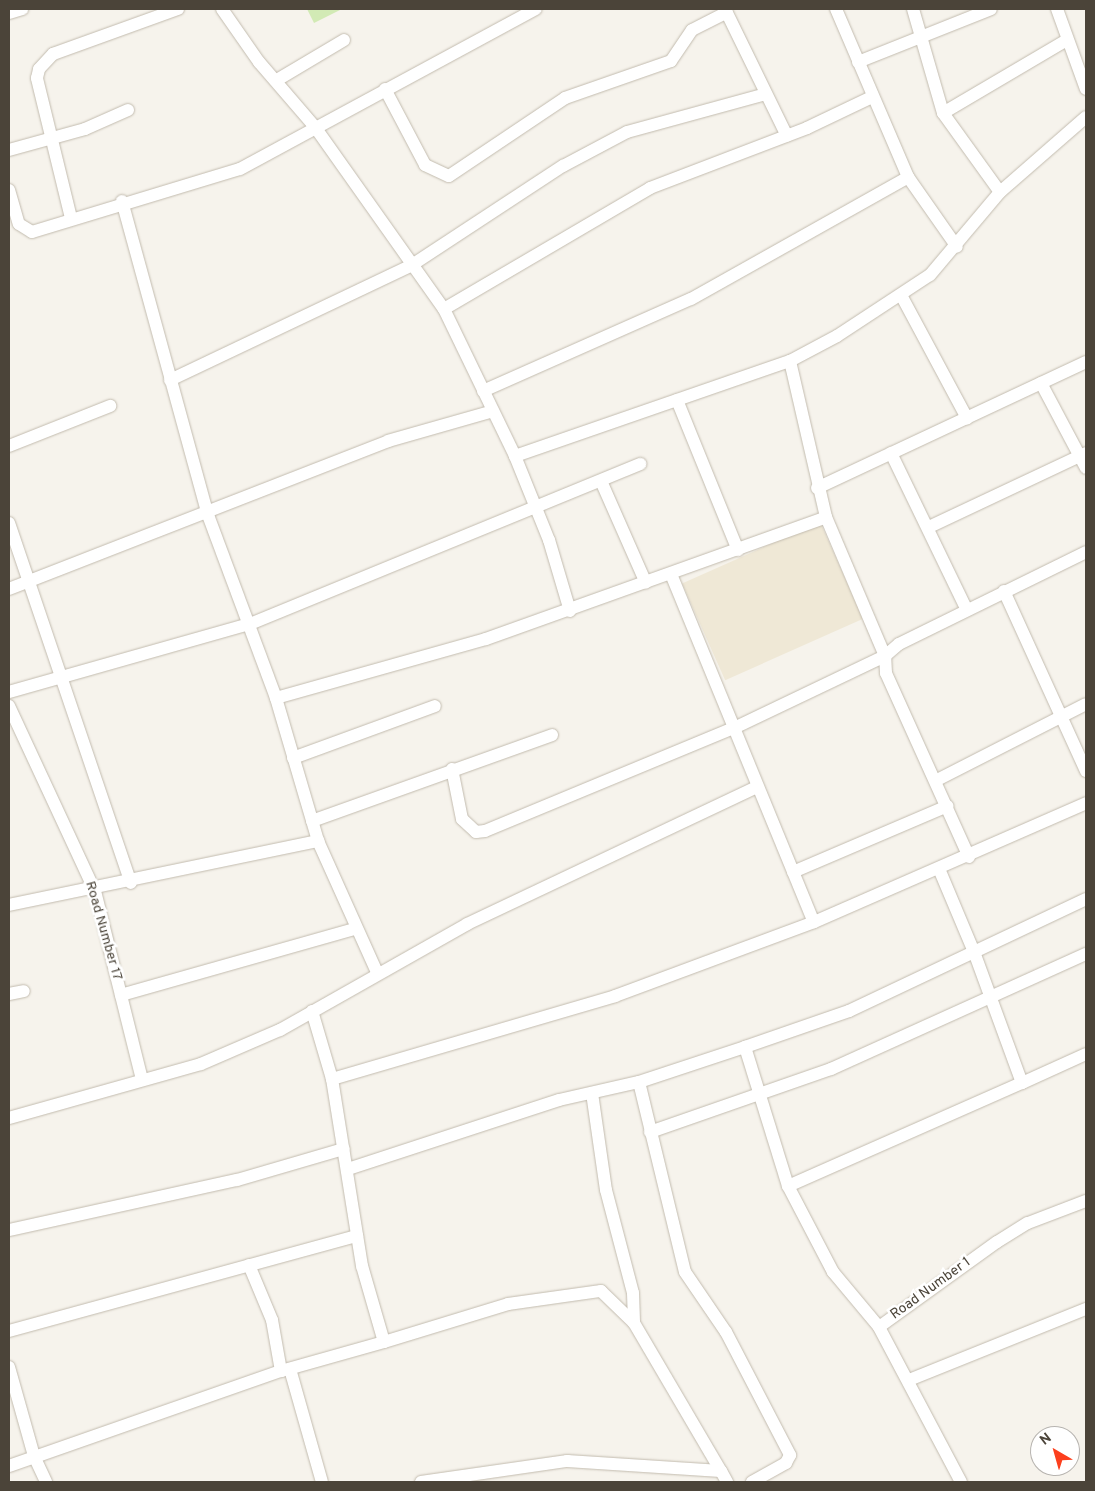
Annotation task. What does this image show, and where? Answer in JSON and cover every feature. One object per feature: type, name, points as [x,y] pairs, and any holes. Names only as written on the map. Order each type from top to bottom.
[{"type":"street","points":[[9,13],[22,9]]},
{"type":"street","points":[[71,218],[37,78],[44,60],[83,41],[178,9]]},
{"type":"street","points":[[222,9],[259,62],[277,80],[315,127],[444,309],[515,456],[536,507],[570,611]]},
{"type":"street","points":[[9,190],[25,231],[122,201],[240,169],[285,148],[315,127],[536,9]]},
{"type":"street","points":[[836,9],[872,98],[908,177],[957,247]]},
{"type":"street","points":[[913,9],[943,113],[1000,192]]},
{"type":"street","points":[[858,62],[991,9]]},
{"type":"street","points":[[1057,9],[1086,89]]},
{"type":"street","points":[[386,89],[425,165],[449,176],[565,98],[671,61],[692,30],[726,11],[787,136]]},
{"type":"street","points":[[277,80],[344,40]]},
{"type":"street","points":[[943,113],[1067,40]]},
{"type":"street","points":[[170,380],[412,264],[563,166],[627,132],[766,94]]},
{"type":"street","points":[[444,309],[650,188],[787,136],[872,98]]},
{"type":"street","points":[[9,150],[52,138],[128,110]]},
{"type":"street","points":[[515,456],[790,361],[901,295],[957,247],[1000,192],[1086,117]]},
{"type":"street","points":[[483,390],[691,299],[908,177]]},
{"type":"street","points":[[122,201],[208,514],[276,698],[318,841],[354,929],[377,972]]},
{"type":"street","points":[[901,295],[967,418]]},
{"type":"street","points":[[790,361],[817,488],[826,517],[885,656],[886,673],[937,780],[969,857]]},
{"type":"street","points":[[817,488],[1086,362]]},
{"type":"street","points":[[1041,383],[1083,455],[1086,468]]},
{"type":"street","points":[[677,400],[738,550]]},
{"type":"street","points":[[9,446],[110,406]]},
{"type":"street","points":[[9,589],[208,514],[388,441],[493,412]]},
{"type":"street","points":[[891,453],[929,527],[967,610]]},
{"type":"street","points":[[929,527],[1083,455]]},
{"type":"street","points":[[9,692],[62,679],[250,624],[641,464]]},
{"type":"street","points":[[601,481],[646,583]]},
{"type":"street","points":[[276,698],[570,611],[826,517]]},
{"type":"street","points":[[9,524],[131,883]]},
{"type":"street","points":[[452,769],[462,819],[476,832],[485,831],[734,728],[885,656],[899,644],[1086,552]]},
{"type":"street","points":[[671,574],[814,922]]},
{"type":"street","points":[[1004,591],[1086,771]]},
{"type":"street","points":[[937,780],[1086,704]]},
{"type":"street","name":"Road Number 17","points":[[9,706],[95,891],[142,1080]]},
{"type":"street","points":[[293,758],[435,706]]},
{"type":"street","points":[[312,821],[452,769],[552,735]]},
{"type":"street","points":[[9,1118],[201,1064],[312,1011],[377,972],[467,924],[757,787]]},
{"type":"street","points":[[332,1079],[616,996],[814,922],[940,871],[1086,803]]},
{"type":"street","points":[[793,872],[948,806]]},
{"type":"street","points":[[9,906],[95,891],[318,841]]},
{"type":"street","points":[[940,871],[974,952],[1022,1083]]},
{"type":"street","points":[[348,1169],[592,1093],[639,1082],[850,1011],[1086,899]]},
{"type":"street","points":[[121,995],[354,929]]},
{"type":"street","points":[[650,1132],[762,1095],[992,999],[1086,954]]},
{"type":"street","points":[[9,994],[24,991]]},
{"type":"street","points":[[312,1011],[332,1079],[348,1169],[357,1236],[384,1342]]},
{"type":"street","points":[[745,1047],[762,1095],[788,1186],[833,1272],[879,1327]]},
{"type":"street","points":[[788,1186],[1086,1054]]},
{"type":"street","points":[[639,1082],[685,1272],[726,1332],[790,1455],[778,1469],[752,1482]]},
{"type":"street","points":[[592,1093],[606,1190],[633,1293],[634,1323]]},
{"type":"street","points":[[9,1230],[237,1180],[344,1149]]},
{"type":"street","name":"Road Number 1","points":[[961,1482],[909,1380],[879,1327],[997,1242],[1028,1223],[1086,1201]]},
{"type":"street","points":[[9,1331],[357,1236]]},
{"type":"street","points":[[249,1265],[272,1320],[285,1370],[322,1482]]},
{"type":"street","points":[[9,1466],[285,1370],[508,1304],[589,1290],[612,1297],[634,1323],[724,1476]]},
{"type":"street","points":[[909,1380],[1086,1309]]},
{"type":"street","points":[[9,1367],[34,1456],[46,1482]]},
{"type":"street","points":[[421,1482],[567,1461],[724,1476]]},
{"type":"shaded area","points":[[820,522],[863,619],[725,680],[682,583]]},
{"type":"green space","points":[[307,9],[342,9],[314,23]]}]
